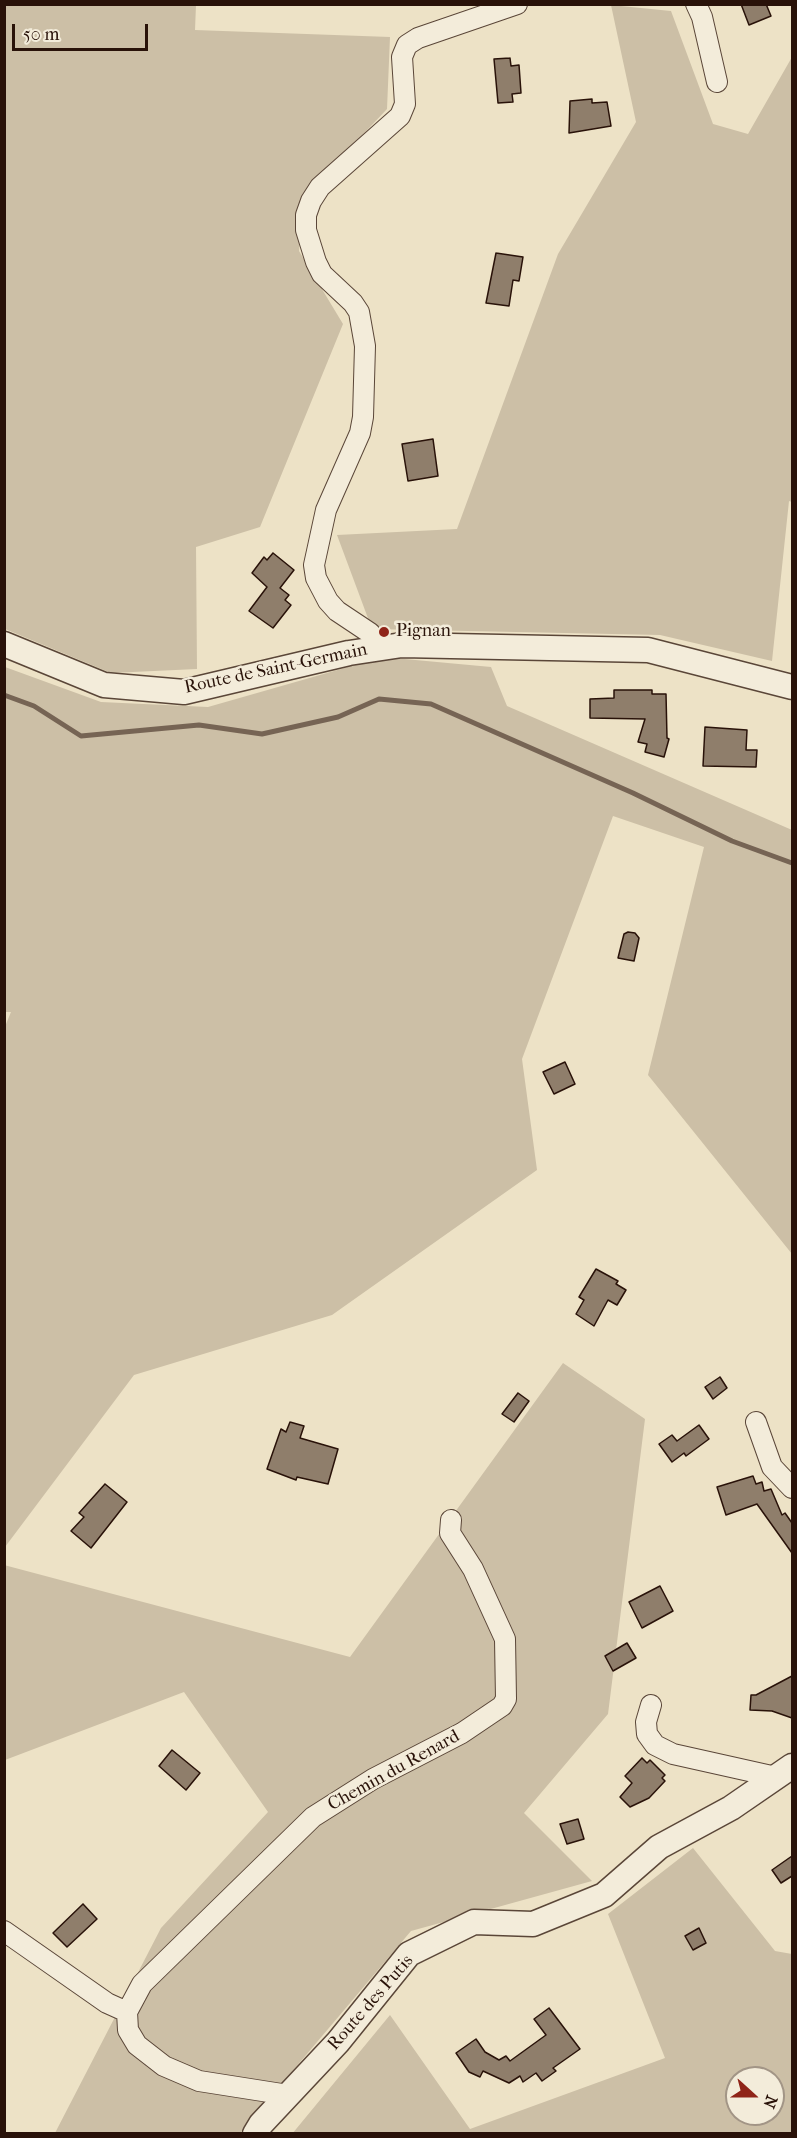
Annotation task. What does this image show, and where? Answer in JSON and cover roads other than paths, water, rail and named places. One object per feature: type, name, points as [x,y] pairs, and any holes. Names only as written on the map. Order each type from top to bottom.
[{"type":"street","name":"Route de Saint-Germain","points":[[377,647],[370,633],[338,611],[328,601],[316,578],[314,565],[326,510],[360,433],[363,417],[365,346],[359,312],[353,303],[322,274],[316,262],[306,231],[306,215],[310,201],[320,187],[400,116],[405,104],[402,57],[407,45],[418,38],[517,4]]},
{"type":"street","points":[[696,4],[702,17],[717,82]]},
{"type":"street","name":"Route de Saint-Germain","points":[[4,644],[104,685],[184,692],[377,647],[402,645],[648,650],[792,687]]},
{"type":"street","points":[[756,1422],[772,1467],[792,1488]]},
{"type":"street","name":"Chemin du Renard","points":[[127,2012],[142,1984],[313,1817],[373,1779],[472,1727],[502,1706],[506,1699],[505,1639],[473,1569],[450,1533],[451,1520]]},
{"type":"street","points":[[651,1705],[646,1722],[647,1734],[656,1745],[673,1754],[784,1772]]},
{"type":"street","name":"Route des Putis","points":[[255,2133],[338,2042],[409,1954],[474,1922],[533,1924],[604,1895],[659,1847],[731,1808],[784,1772]]},
{"type":"street","points":[[4,1931],[107,2003],[127,2012],[128,2030],[137,2045],[164,2066],[199,2081],[288,2095]]},
{"type":"waterway","points":[[4,695],[34,706],[81,736],[199,725],[262,734],[338,717],[379,699],[431,704],[633,793],[732,841],[792,863]]},
{"type":"place","name":"Pignan","points":[[384,632]]}]
